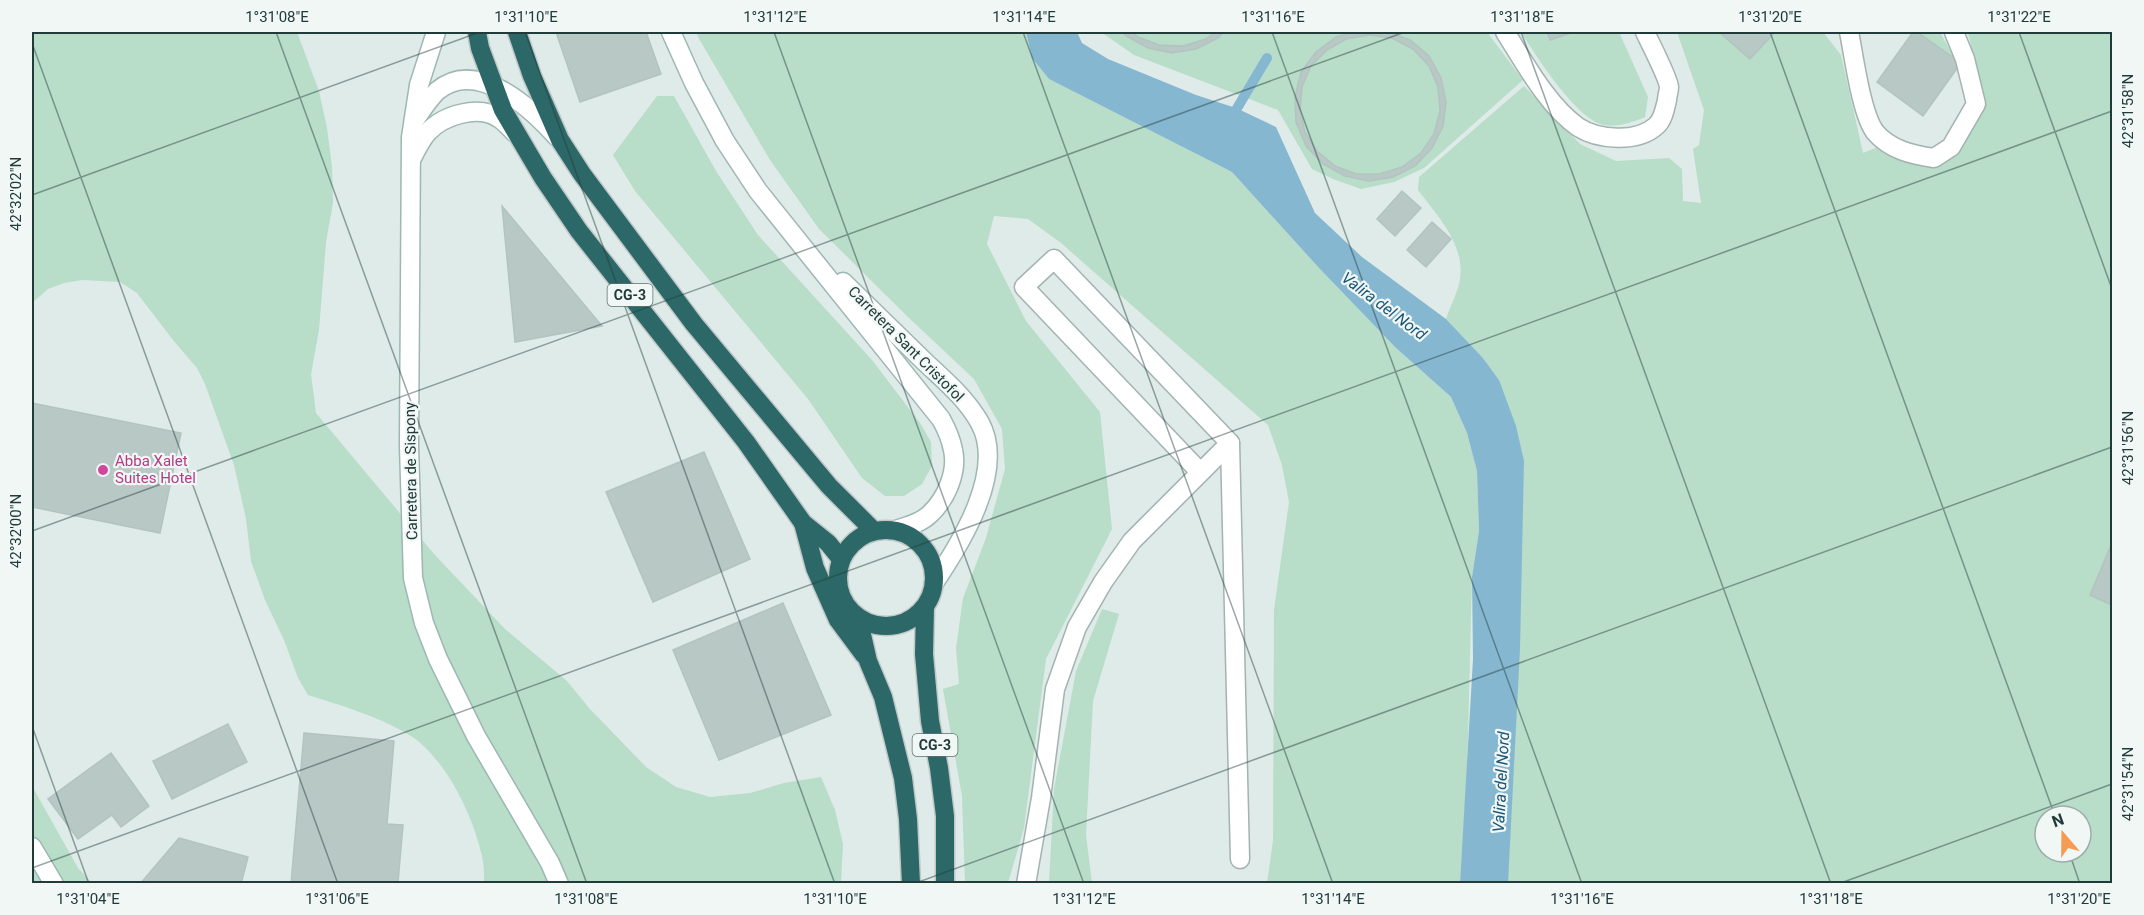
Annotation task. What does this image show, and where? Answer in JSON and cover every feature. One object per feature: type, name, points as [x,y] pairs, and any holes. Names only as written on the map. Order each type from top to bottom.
[{"type":"highway","name":"CG-3","points":[[477,32],[480,48],[503,110],[543,178],[579,231],[746,442],[803,523],[828,543],[841,559],[837,575],[839,592],[846,606],[858,617],[868,661],[883,697],[903,778],[908,819],[911,884]]},
{"type":"highway","name":"CG-3","points":[[517,32],[532,76],[560,140],[614,219],[694,324],[829,486],[874,531]]},
{"type":"highway","name":"CG-3","points":[[803,523],[814,568],[838,620],[868,661]]},
{"type":"highway","points":[[841,559],[848,546],[860,537],[874,531],[896,530],[912,537],[925,549],[934,571],[934,583]]},
{"type":"highway","name":"CG-3","points":[[934,583],[925,607],[924,654],[930,721],[945,816],[945,884]]},
{"type":"highway","points":[[858,617],[871,624],[886,626],[901,624],[914,617],[925,607]]},
{"type":"main road","name":"Carretera de Sispony","points":[[436,32],[419,85],[412,124],[409,446],[413,578],[416,599],[438,658],[476,736],[550,863],[559,884]]},
{"type":"main road","name":"Carretera Sant Cristofol","points":[[671,32],[694,83],[725,141],[758,191],[934,410],[948,433],[954,451],[954,466],[951,481],[941,500],[929,515],[916,524],[896,530]]},
{"type":"main road","points":[[1505,32],[1533,78],[1554,104],[1577,126],[1605,138],[1618,138],[1647,132],[1658,124],[1665,110],[1669,87],[1645,32]]},
{"type":"main road","points":[[1849,32],[1866,113],[1875,131],[1892,145],[1912,155],[1934,158],[1951,147],[1976,104],[1965,59],[1954,32]]},
{"type":"main road","points":[[412,124],[438,90],[467,80],[481,81],[493,85],[541,118],[560,140]]},
{"type":"main road","points":[[411,159],[427,133],[445,120],[466,112],[485,112],[500,118],[518,136]]},
{"type":"main road","name":"Carretera Sant Cristofol","points":[[782,222],[953,387],[981,425],[987,445],[987,471],[978,503],[955,553],[934,583]]},
{"type":"main road","points":[[1200,472],[1024,287],[1054,259],[1230,442],[1240,859]]},
{"type":"main road","points":[[1026,884],[1041,798],[1055,688],[1077,627],[1102,582],[1132,541],[1230,442]]},
{"type":"main road","points":[[32,847],[54,884]]},
{"type":"green space","points":[[32,32],[297,32],[319,91],[332,167],[333,203],[326,242],[319,330],[311,374],[316,413],[434,554],[505,629],[567,681],[589,708],[646,767],[676,787],[710,797],[750,793],[784,783],[821,777],[835,810],[843,844],[841,883],[484,883],[484,866],[472,822],[455,787],[433,755],[406,733],[382,721],[308,695],[298,678],[251,561],[246,519],[234,465],[197,368],[137,293],[120,282],[82,280],[64,283],[48,289],[32,303]]},
{"type":"green space","points":[[697,32],[1026,32],[1032,58],[1049,79],[1232,172],[1395,347],[1451,397],[1467,433],[1477,471],[1479,531],[1472,577],[1467,776],[1460,883],[1267,883],[1273,841],[1274,610],[1289,502],[1282,465],[1268,425],[1061,243],[1028,219],[994,216],[987,244],[1026,321],[1100,412],[1112,529],[1046,659],[1024,828],[1008,883],[965,883],[962,796],[943,689],[959,684],[956,648],[963,598],[986,538],[1005,469],[1002,429],[974,379],[819,229],[770,160]]},
{"type":"green space","points":[[1101,32],[1487,32],[1523,80],[1424,168],[1394,182],[1361,189],[1312,169],[1278,110],[1134,55]]},
{"type":"green space","points":[[1521,32],[1547,32],[1550,40],[1574,32],[1619,32],[1648,97],[1645,117],[1611,126],[1600,124],[1589,118],[1567,97]]},
{"type":"green space","points":[[1677,32],[1823,32],[1841,55],[1863,153],[1880,146],[1928,150],[1965,140],[1972,127],[1978,101],[1977,73],[1968,32],[2112,32],[2112,543],[2090,595],[2112,605],[2112,883],[1508,883],[1499,380],[1483,358],[1446,319],[1459,284],[1461,270],[1459,258],[1449,233],[1418,190],[1419,177],[1524,86],[1580,144],[1616,161],[1669,158],[1682,169],[1683,201],[1701,203],[1693,149],[1699,145],[1704,110]]},
{"type":"green space","points":[[1917,32],[1940,32],[1955,59]]},
{"type":"green space","points":[[657,96],[674,96],[716,171],[758,235],[872,360],[920,423],[931,442],[932,466],[922,484],[904,496],[885,496],[862,478],[808,399],[635,191],[613,155]]},
{"type":"green space","points":[[1102,609],[1119,614],[1093,701],[1086,835],[1092,883],[1049,883],[1054,789],[1076,671]]},
{"type":"green space","points":[[32,786],[78,868],[92,883],[32,883]]},
{"type":"water","name":"Valira del Nord","points":[[1026,32],[1077,32],[1082,43],[1108,59],[1196,95],[1236,108],[1276,127],[1315,213],[1362,257],[1446,319],[1483,358],[1499,380],[1516,426],[1524,461],[1520,649],[1508,883],[1460,883],[1473,659],[1472,577],[1479,531],[1477,471],[1467,433],[1451,397],[1395,347],[1232,172],[1049,79],[1032,58]]},
{"type":"building","points":[[556,32],[646,32],[661,74],[580,102]]},
{"type":"building","points":[[1122,32],[1132,32],[1138,37],[1159,45],[1183,46],[1206,39],[1215,32],[1224,32],[1218,38],[1196,49],[1172,53],[1148,48]]},
{"type":"building","points":[[1355,32],[1388,32],[1410,40],[1429,56],[1441,78],[1446,102],[1443,126],[1432,148],[1415,166],[1393,177],[1369,181],[1345,176],[1323,164],[1306,146],[1296,122],[1295,97],[1301,72],[1316,52],[1336,37]],"holes":[[[1369,35],[1392,38],[1413,49],[1429,66],[1438,87],[1440,111],[1434,134],[1421,153],[1402,167],[1380,174],[1356,174],[1335,166],[1317,151],[1305,132],[1300,110],[1302,87],[1311,66],[1327,50],[1346,39]]]},
{"type":"building","points":[[1547,32],[1574,32],[1550,40]]},
{"type":"building","points":[[1719,32],[1775,32],[1750,59]]},
{"type":"building","points":[[1913,32],[1917,32],[1961,63],[1923,116],[1877,82]]},
{"type":"building","points":[[1402,191],[1421,208],[1395,236],[1377,219]]},
{"type":"building","points":[[502,206],[602,326],[515,342]]},
{"type":"building","points":[[1432,222],[1451,239],[1426,267],[1407,250]]},
{"type":"building","name":"Abba Xalet Suites Hotel","points":[[32,403],[181,433],[160,533],[32,507]]},
{"type":"building","points":[[704,452],[750,559],[653,602],[606,492]]},
{"type":"building","points":[[2112,543],[2112,605],[2090,595]]},
{"type":"building","points":[[783,603],[831,715],[719,760],[673,650]]},
{"type":"building","points":[[228,724],[247,762],[172,799],[153,761]]},
{"type":"building","points":[[304,733],[394,741],[387,824],[403,825],[398,882],[291,884]]},
{"type":"building","points":[[111,753],[149,806],[121,827],[112,815],[78,839],[48,799]]},
{"type":"building","points":[[179,838],[248,857],[241,884],[140,884]]},
{"type":"waterway","points":[[1230,120],[1267,58]]},
{"type":"place","name":"Abba Xalet Suites Hotel","points":[[103,470]]}]
